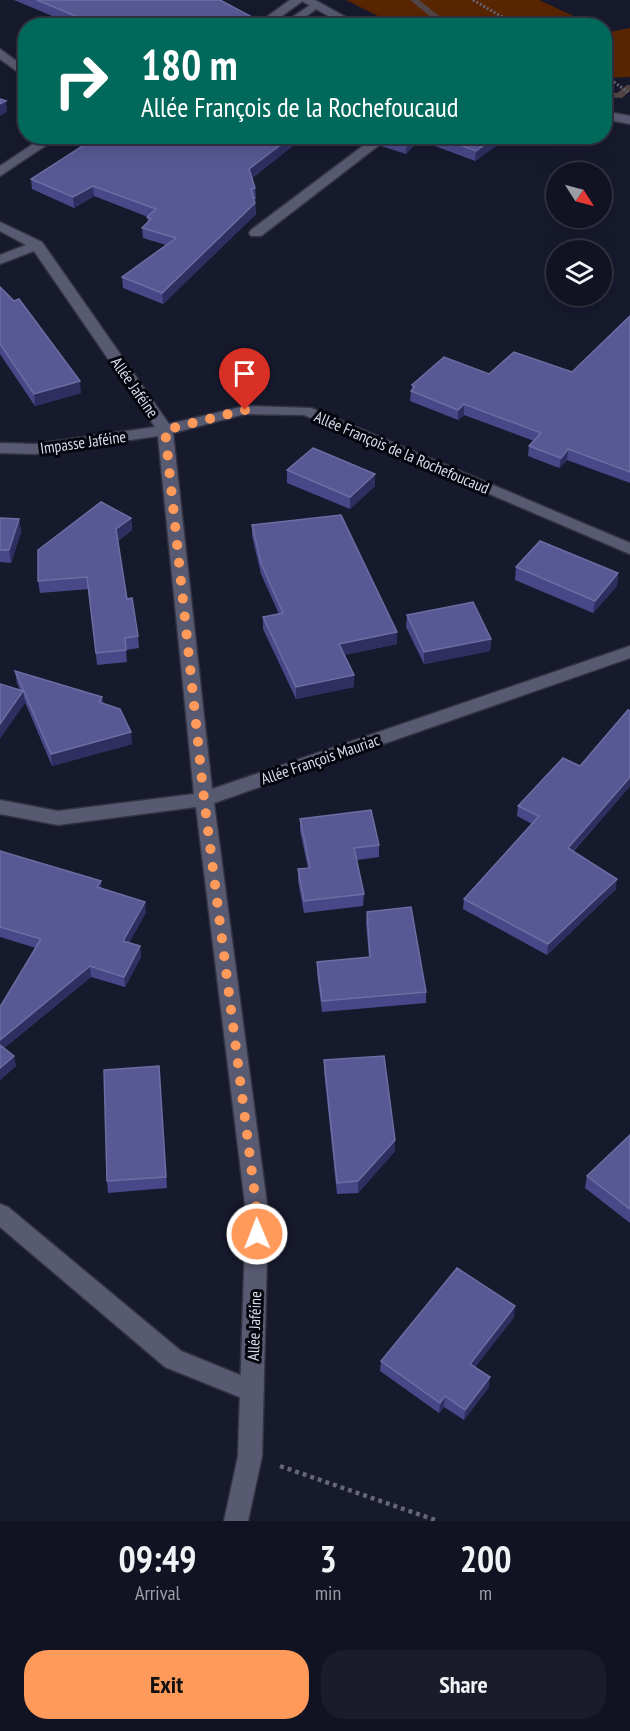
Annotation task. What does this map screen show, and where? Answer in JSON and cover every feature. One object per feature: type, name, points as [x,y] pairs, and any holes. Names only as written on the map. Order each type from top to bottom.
[{"type":"street","points":[[272,18],[298,0]]},
{"type":"street","points":[[294,18],[311,2],[341,18]]},
{"type":"street","points":[[0,53],[18,68]]},
{"type":"street","points":[[612,117],[630,120]]},
{"type":"street","points":[[0,172],[42,144]]},
{"type":"street","points":[[256,233],[374,144]]},
{"type":"street","name":"Allée Jaféine","points":[[0,226],[38,245],[165,430],[204,799],[257,1212],[250,1456],[236,1521]]},
{"type":"street","points":[[0,260],[38,245]]},
{"type":"street","name":"Allée François de la Rochefoucaud","points":[[165,430],[245,410],[306,411],[630,549]]},
{"type":"street","name":"Impasse Jaféine","points":[[0,448],[35,450],[165,430]]},
{"type":"street","name":"Allée François Mauriac","points":[[0,807],[58,818],[204,799],[630,652]]},
{"type":"street","points":[[0,1214],[173,1359],[252,1391]]},
{"type":"path","points":[[473,0],[504,18]]},
{"type":"path","points":[[612,81],[630,93]]},
{"type":"path","points":[[250,1456],[438,1521]]},
{"type":"shaded area","points":[[346,0],[539,0],[578,18],[382,18]]},
{"type":"shaded area","points":[[630,28],[630,77],[612,78],[612,32]]},
{"type":"building","points":[[37,0],[220,0],[254,18],[76,18],[78,17]]},
{"type":"building","points":[[86,144],[282,144],[249,169],[255,188],[251,189],[255,203],[162,293],[122,277],[176,238],[142,228],[151,219],[147,217],[156,209],[93,186],[73,197],[31,179]]},
{"type":"building","points":[[458,144],[485,144],[476,151]]},
{"type":"building","points":[[0,287],[14,301],[19,299],[80,381],[34,394],[0,344]]},
{"type":"building","points":[[630,316],[630,472],[568,449],[561,458],[529,446],[541,433],[464,404],[458,410],[411,391],[415,386],[412,385],[444,357],[489,374],[514,352],[572,372]]},
{"type":"building","points":[[313,448],[375,474],[350,497],[287,470]]},
{"type":"building","points":[[101,502],[131,518],[116,529],[127,599],[132,598],[138,636],[125,638],[126,650],[96,653],[87,577],[38,581],[38,550]]},
{"type":"building","points":[[341,515],[397,632],[339,644],[354,675],[296,687],[263,617],[283,613],[261,563],[252,525]]},
{"type":"building","points":[[0,518],[19,519],[9,550],[0,550]]},
{"type":"building","points":[[540,541],[618,573],[595,601],[516,567]]},
{"type":"building","points":[[473,602],[491,639],[424,652],[407,615]]},
{"type":"building","points":[[15,671],[102,697],[99,702],[120,709],[131,732],[51,754]]},
{"type":"building","points":[[0,684],[23,691],[0,724]]},
{"type":"building","points":[[628,710],[630,711],[630,777],[568,848],[617,879],[548,944],[464,899],[539,816],[518,806],[563,758],[580,766]]},
{"type":"building","points":[[371,810],[379,845],[354,848],[364,894],[304,901],[298,869],[310,868],[300,819]]},
{"type":"building","points":[[0,851],[101,881],[97,887],[145,902],[123,941],[140,946],[124,977],[90,966],[0,1040],[0,1007],[41,939],[0,927]]},
{"type":"building","points":[[411,907],[426,992],[322,1001],[317,962],[370,957],[367,912]]},
{"type":"building","points":[[0,1045],[14,1056],[0,1068]]},
{"type":"building","points":[[384,1056],[395,1140],[358,1181],[337,1183],[324,1060]]},
{"type":"building","points":[[159,1066],[166,1177],[107,1181],[104,1070]]},
{"type":"building","points":[[630,1135],[630,1209],[587,1176]]},
{"type":"building","points":[[457,1268],[515,1306],[470,1364],[490,1377],[465,1410],[445,1396],[440,1403],[381,1361]]},
{"type":"waterway","points":[[414,0],[438,18]]},
{"type":"waterway","points":[[612,95],[619,96],[630,87]]},
{"type":"route","points":[[245,410],[165,430],[204,799],[257,1212],[257,1234]]}]
